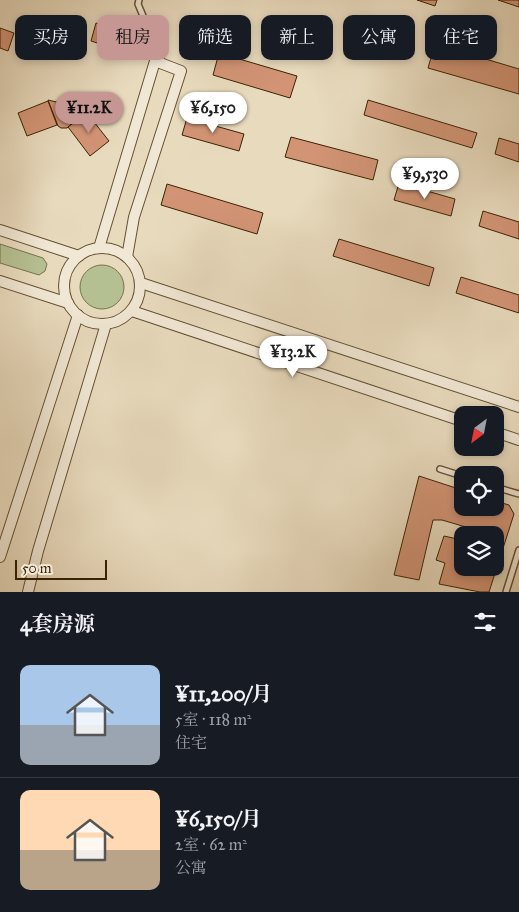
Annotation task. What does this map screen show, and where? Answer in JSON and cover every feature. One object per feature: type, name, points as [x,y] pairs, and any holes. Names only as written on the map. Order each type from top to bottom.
[{"type":"street","points":[[99,248],[155,62],[163,64],[181,71],[134,217],[127,257]]},
{"type":"street","points":[[0,230],[79,256]]},
{"type":"street","points":[[99,248],[114,249],[127,257],[137,268],[141,283],[139,298],[132,311],[120,320],[106,324],[91,322],[78,315],[68,303],[64,289],[66,274],[73,261],[85,252],[99,248]]},
{"type":"street","points":[[0,281],[68,303]]},
{"type":"street","points":[[141,283],[519,407]]},
{"type":"street","points":[[132,311],[454,418]]},
{"type":"street","points":[[0,557],[78,315]]},
{"type":"street","points":[[28,592],[38,551],[106,324]]},
{"type":"street","points":[[504,435],[519,440]]},
{"type":"lane","points":[[139,0],[138,4],[163,64]]},
{"type":"lane","points":[[440,469],[454,473]]},
{"type":"lane","points":[[504,490],[519,494]]},
{"type":"lane","points":[[506,592],[519,550]]},
{"type":"green space","points":[[0,244],[43,258],[47,264],[45,271],[39,275],[0,263]]},
{"type":"green space","points":[[106,265],[118,271],[123,278],[123,296],[118,303],[111,308],[98,309],[90,306],[83,299],[80,283],[83,275],[90,268]]},
{"type":"building","points":[[417,0],[437,0],[435,6]]},
{"type":"building","points":[[498,0],[519,0],[519,7]]},
{"type":"building","points":[[96,23],[97,43],[91,41]]},
{"type":"building","points":[[0,28],[14,33],[8,51],[0,48]]},
{"type":"building","points":[[217,60],[243,60],[297,76],[290,98],[213,75]]},
{"type":"building","points":[[430,60],[489,60],[519,69],[519,94],[428,68]]},
{"type":"building","points":[[48,100],[82,108],[85,112],[67,128],[61,128],[58,126]]},
{"type":"building","points":[[368,100],[477,133],[472,148],[364,115]]},
{"type":"building","points":[[48,101],[57,125],[27,136],[18,113]]},
{"type":"building","points":[[87,113],[109,141],[90,156],[68,127]]},
{"type":"building","points":[[187,118],[244,134],[239,151],[182,135]]},
{"type":"building","points":[[291,137],[378,160],[373,180],[285,157]]},
{"type":"building","points":[[499,138],[519,144],[519,162],[495,154]]},
{"type":"building","points":[[399,183],[455,199],[451,216],[394,200]]},
{"type":"building","points":[[167,184],[263,213],[257,234],[161,205]]},
{"type":"building","points":[[483,211],[519,222],[519,239],[479,226]]},
{"type":"building","points":[[339,239],[434,268],[429,286],[333,256]]},
{"type":"building","points":[[461,277],[519,295],[519,313],[456,293]]},
{"type":"building","points":[[419,476],[454,487],[454,516],[504,516],[504,504],[509,505],[514,514],[504,545],[504,526],[462,526],[442,520],[433,520],[419,580],[394,575]]},
{"type":"building","points":[[444,536],[454,538],[454,576],[494,576],[489,592],[439,584],[445,563],[436,560]]}]
